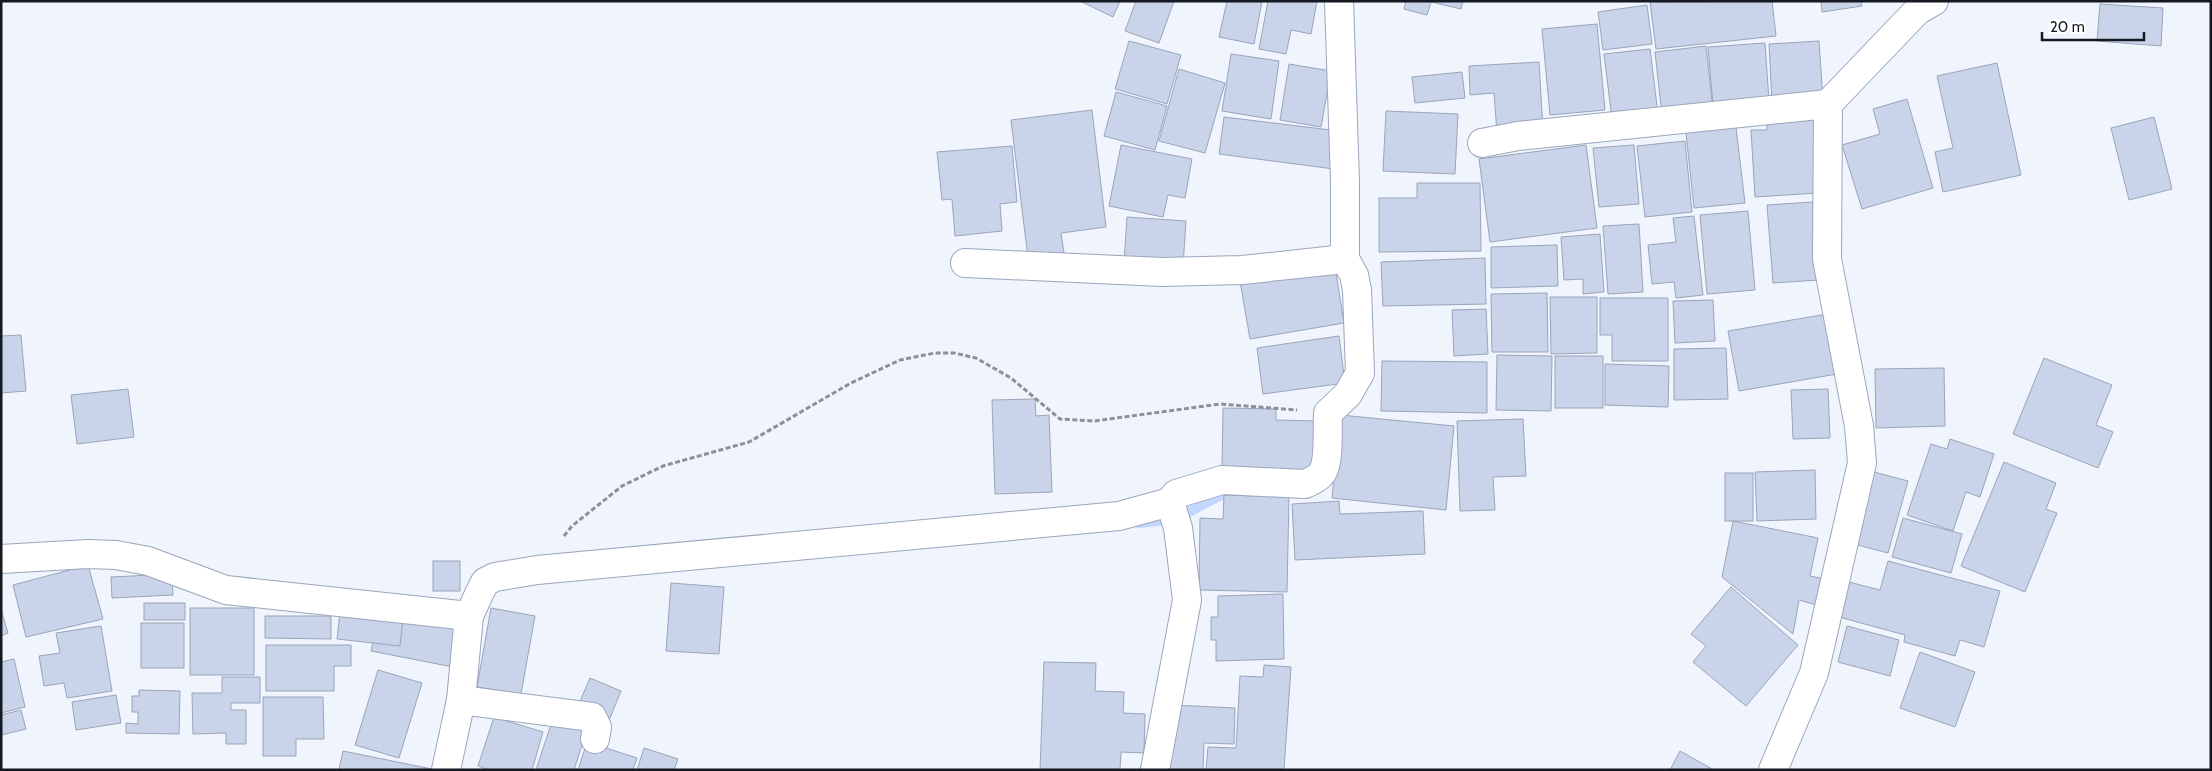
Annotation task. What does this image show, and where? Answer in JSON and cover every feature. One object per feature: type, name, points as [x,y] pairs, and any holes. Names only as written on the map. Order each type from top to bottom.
[{"type":"street","points":[[1155,770],[1187,600],[1173,513],[1176,494],[1222,480],[1305,484],[1315,480],[1321,475],[1326,466],[1328,413],[1348,394],[1360,373],[1357,290],[1354,275],[1345,259],[1345,182],[1339,1]]},
{"type":"street","points":[[1482,143],[1518,136],[1828,104],[1918,11],[1934,1]]},
{"type":"street","points":[[1773,770],[1814,673],[1862,463],[1859,426],[1827,259],[1828,104]]},
{"type":"street","points":[[965,263],[1162,272],[1242,270],[1345,259]]},
{"type":"street","points":[[446,770],[461,700],[469,616],[485,582],[496,577],[537,570],[1120,516],[1173,513]]},
{"type":"street","points":[[1,559],[116,554],[148,561],[226,590],[469,616]]},
{"type":"street","points":[[461,700],[592,717],[597,727],[595,739]]},
{"type":"path","points":[[537,570],[572,526],[622,486],[663,466],[749,442],[851,383],[900,360],[935,353],[954,353],[976,358],[1010,378],[1060,419],[1094,421],[1220,404],[1328,413]]},
{"type":"building","points":[[1080,1],[1120,1],[1113,17]]},
{"type":"building","points":[[1136,1],[1174,1],[1159,43],[1125,31]]},
{"type":"building","points":[[1227,1],[1262,1],[1254,44],[1219,37]]},
{"type":"building","points":[[1268,1],[1317,1],[1311,34],[1291,30],[1286,54],[1259,49]]},
{"type":"building","points":[[1406,1],[1463,1],[1461,9],[1431,2],[1427,15],[1404,9]]},
{"type":"building","points":[[1772,1],[1776,36],[1656,49],[1650,2]]},
{"type":"building","points":[[1821,1],[1861,1],[1862,6],[1822,12]]},
{"type":"building","points":[[2100,4],[2163,8],[2161,46],[2097,41]]},
{"type":"building","points":[[1647,5],[1652,44],[1603,50],[1598,12]]},
{"type":"building","points":[[1597,24],[1605,110],[1550,115],[1542,29]]},
{"type":"building","points":[[1129,41],[1181,55],[1167,104],[1115,89]]},
{"type":"building","points":[[1819,41],[1823,100],[1772,103],[1769,44]]},
{"type":"building","points":[[1765,43],[1769,101],[1713,106],[1708,47]]},
{"type":"building","points":[[1706,46],[1713,110],[1662,115],[1655,52]]},
{"type":"building","points":[[1650,49],[1658,114],[1612,119],[1604,54]]},
{"type":"building","points":[[1231,54],[1279,61],[1271,119],[1222,111]]},
{"type":"building","points":[[1539,62],[1543,130],[1497,133],[1494,93],[1470,95],[1469,66]]},
{"type":"building","points":[[1997,63],[2021,175],[1943,192],[1935,152],[1953,148],[1937,76]]},
{"type":"building","points":[[1289,64],[1331,71],[1321,127],[1280,120]]},
{"type":"building","points":[[1179,69],[1225,83],[1205,153],[1159,141]]},
{"type":"building","points":[[1462,72],[1465,98],[1415,103],[1412,77]]},
{"type":"building","points":[[1116,92],[1167,106],[1155,150],[1104,136]]},
{"type":"building","points":[[1907,99],[1933,188],[1862,209],[1842,145],[1880,134],[1873,109]]},
{"type":"building","points":[[1092,110],[1106,227],[1061,233],[1064,253],[1028,258],[1011,120]]},
{"type":"building","points":[[1386,111],[1458,114],[1455,174],[1383,171]]},
{"type":"building","points":[[1814,113],[1818,193],[1755,197],[1751,130],[1767,130],[1766,115]]},
{"type":"building","points":[[1224,117],[1339,131],[1334,169],[1219,154]]},
{"type":"building","points":[[2154,117],[2172,189],[2129,200],[2111,128]]},
{"type":"building","points":[[1735,119],[1745,203],[1694,208],[1685,124]]},
{"type":"building","points":[[1685,141],[1692,212],[1645,217],[1637,146]]},
{"type":"building","points":[[1121,145],[1192,159],[1185,198],[1168,195],[1163,217],[1109,206]]},
{"type":"building","points":[[1586,145],[1597,228],[1490,242],[1479,159]]},
{"type":"building","points":[[1634,145],[1639,204],[1599,207],[1593,148]]},
{"type":"building","points":[[1012,146],[1017,202],[1000,204],[1002,231],[955,236],[952,199],[942,200],[937,152]]},
{"type":"building","points":[[1417,183],[1480,183],[1481,251],[1379,252],[1379,198],[1417,198]]},
{"type":"building","points":[[1813,202],[1819,280],[1773,283],[1767,205]]},
{"type":"building","points":[[1748,211],[1755,290],[1707,294],[1700,215]]},
{"type":"building","points":[[1694,216],[1703,295],[1676,298],[1674,282],[1652,284],[1648,245],[1676,242],[1673,218]]},
{"type":"building","points":[[1127,217],[1186,221],[1183,267],[1124,263]]},
{"type":"building","points":[[1639,224],[1643,292],[1608,294],[1603,226]]},
{"type":"building","points":[[1600,234],[1604,292],[1583,294],[1583,279],[1564,280],[1561,237]]},
{"type":"building","points":[[1557,245],[1558,286],[1491,288],[1491,247]]},
{"type":"building","points":[[1485,258],[1486,304],[1383,306],[1381,262]]},
{"type":"building","points":[[1335,267],[1344,323],[1250,339],[1240,281]]},
{"type":"building","points":[[1547,293],[1548,352],[1492,352],[1491,294]]},
{"type":"building","points":[[1550,297],[1597,297],[1597,353],[1551,354]]},
{"type":"building","points":[[1600,298],[1668,298],[1668,361],[1612,361],[1612,335],[1600,335]]},
{"type":"building","points":[[1713,300],[1715,341],[1675,343],[1673,301]]},
{"type":"building","points":[[1486,309],[1488,354],[1454,356],[1452,310]]},
{"type":"building","points":[[1827,314],[1837,374],[1739,391],[1728,331]]},
{"type":"building","points":[[21,335],[26,391],[1,393],[1,336]]},
{"type":"building","points":[[1339,336],[1345,383],[1263,394],[1257,348]]},
{"type":"building","points":[[1726,348],[1728,399],[1674,400],[1674,349]]},
{"type":"building","points":[[1497,355],[1552,356],[1551,411],[1496,410]]},
{"type":"building","points":[[1555,356],[1603,356],[1603,408],[1555,408]]},
{"type":"building","points":[[2044,358],[2112,385],[2096,425],[2113,432],[2098,468],[2013,434]]},
{"type":"building","points":[[1382,361],[1487,362],[1487,413],[1381,411]]},
{"type":"building","points":[[1605,364],[1669,366],[1668,407],[1605,405]]},
{"type":"building","points":[[1944,368],[1945,426],[1876,428],[1875,369]]},
{"type":"building","points":[[128,389],[134,437],[77,444],[71,395]]},
{"type":"building","points":[[1828,389],[1830,438],[1793,439],[1791,390]]},
{"type":"building","points":[[1035,399],[1036,416],[1049,415],[1052,492],[995,494],[992,400]]},
{"type":"building","points":[[1223,408],[1276,409],[1276,420],[1316,421],[1315,470],[1222,468]]},
{"type":"building","points":[[1340,415],[1454,426],[1446,510],[1332,498]]},
{"type":"building","points":[[1523,419],[1526,476],[1493,477],[1495,510],[1460,511],[1457,421]]},
{"type":"building","points":[[1950,439],[1994,454],[1980,497],[1966,492],[1953,531],[1907,515],[1931,444],[1947,449]]},
{"type":"building","points":[[2004,462],[2056,483],[2046,509],[2057,513],[2025,592],[1961,566]]},
{"type":"building","points":[[1815,470],[1816,519],[1757,521],[1755,472]]},
{"type":"building","points":[[1874,472],[1908,481],[1888,553],[1854,544]]},
{"type":"building","points":[[1725,473],[1753,473],[1753,521],[1725,521]]},
{"type":"building","points":[[1224,495],[1289,497],[1287,592],[1199,590],[1200,518],[1223,519]]},
{"type":"building","points":[[1339,501],[1340,514],[1423,511],[1425,554],[1295,560],[1292,504]]},
{"type":"building","points":[[1903,518],[1962,534],[1951,573],[1892,557]]},
{"type":"building","points":[[1733,521],[1818,538],[1810,576],[1825,579],[1820,606],[1799,600],[1793,634],[1722,577]]},
{"type":"building","points":[[433,561],[460,561],[460,591],[433,591]]},
{"type":"building","points":[[1888,561],[2000,591],[1984,647],[1960,640],[1955,656],[1904,642],[1905,635],[1839,617],[1849,582],[1880,590]]},
{"type":"building","points":[[88,565],[103,619],[26,637],[13,585]]},
{"type":"building","points":[[172,574],[173,595],[112,598],[111,577]]},
{"type":"building","points":[[671,583],[724,587],[719,654],[666,651]]},
{"type":"building","points":[[1731,587],[1798,645],[1746,706],[1693,662],[1706,646],[1691,634]]},
{"type":"building","points":[[1283,594],[1284,659],[1216,661],[1216,640],[1211,640],[1211,617],[1218,617],[1218,596]]},
{"type":"building","points":[[144,603],[185,603],[185,620],[144,620]]},
{"type":"building","points":[[190,608],[254,608],[254,675],[190,675]]},
{"type":"building","points":[[491,608],[535,616],[521,694],[477,687]]},
{"type":"building","points":[[1,609],[8,633],[1,636]]},
{"type":"building","points":[[379,611],[466,628],[458,668],[371,651]]},
{"type":"building","points":[[340,612],[403,619],[400,646],[337,639]]},
{"type":"building","points":[[265,616],[331,616],[331,639],[265,638]]},
{"type":"building","points":[[141,623],[184,623],[184,668],[141,668]]},
{"type":"building","points":[[101,626],[112,691],[67,698],[64,683],[44,686],[39,656],[60,653],[56,633]]},
{"type":"building","points":[[1847,626],[1899,640],[1890,676],[1838,662]]},
{"type":"building","points":[[266,645],[351,645],[351,666],[334,666],[334,691],[266,691]]},
{"type":"building","points":[[1920,652],[1975,672],[1955,727],[1900,708]]},
{"type":"building","points":[[14,659],[25,707],[1,713],[1,662]]},
{"type":"building","points":[[1044,662],[1096,663],[1095,691],[1124,692],[1123,713],[1145,714],[1144,753],[1121,752],[1120,770],[1040,770]]},
{"type":"building","points":[[1264,665],[1291,667],[1284,770],[1206,770],[1208,747],[1236,748],[1240,676],[1263,677]]},
{"type":"building","points":[[378,670],[422,683],[399,758],[355,745]]},
{"type":"building","points":[[222,677],[260,677],[260,703],[231,703],[231,710],[246,710],[246,744],[226,744],[226,733],[193,734],[192,693],[222,693]]},
{"type":"building","points":[[590,678],[621,691],[610,718],[578,706]]},
{"type":"building","points":[[139,690],[180,691],[179,734],[126,733],[126,723],[138,724],[138,712],[132,712],[132,696],[139,696]]},
{"type":"building","points":[[116,695],[121,723],[76,730],[72,702]]},
{"type":"building","points":[[263,697],[323,697],[324,739],[296,739],[296,756],[263,756]]},
{"type":"building","points":[[1173,705],[1235,708],[1234,744],[1204,743],[1203,770],[1170,770]]},
{"type":"building","points":[[21,710],[26,729],[1,735],[1,715]]},
{"type":"building","points":[[554,715],[588,726],[574,770],[536,770]]},
{"type":"building","points":[[494,717],[543,732],[532,770],[489,770],[478,766]]},
{"type":"building","points":[[587,742],[637,758],[633,770],[578,770]]},
{"type":"building","points":[[644,748],[678,759],[674,770],[637,770]]},
{"type":"building","points":[[343,751],[432,769],[339,770]]},
{"type":"building","points":[[1680,751],[1714,770],[1670,770]]},
{"type":"waterway","points":[[1139,523],[1176,519],[1232,489]]}]
